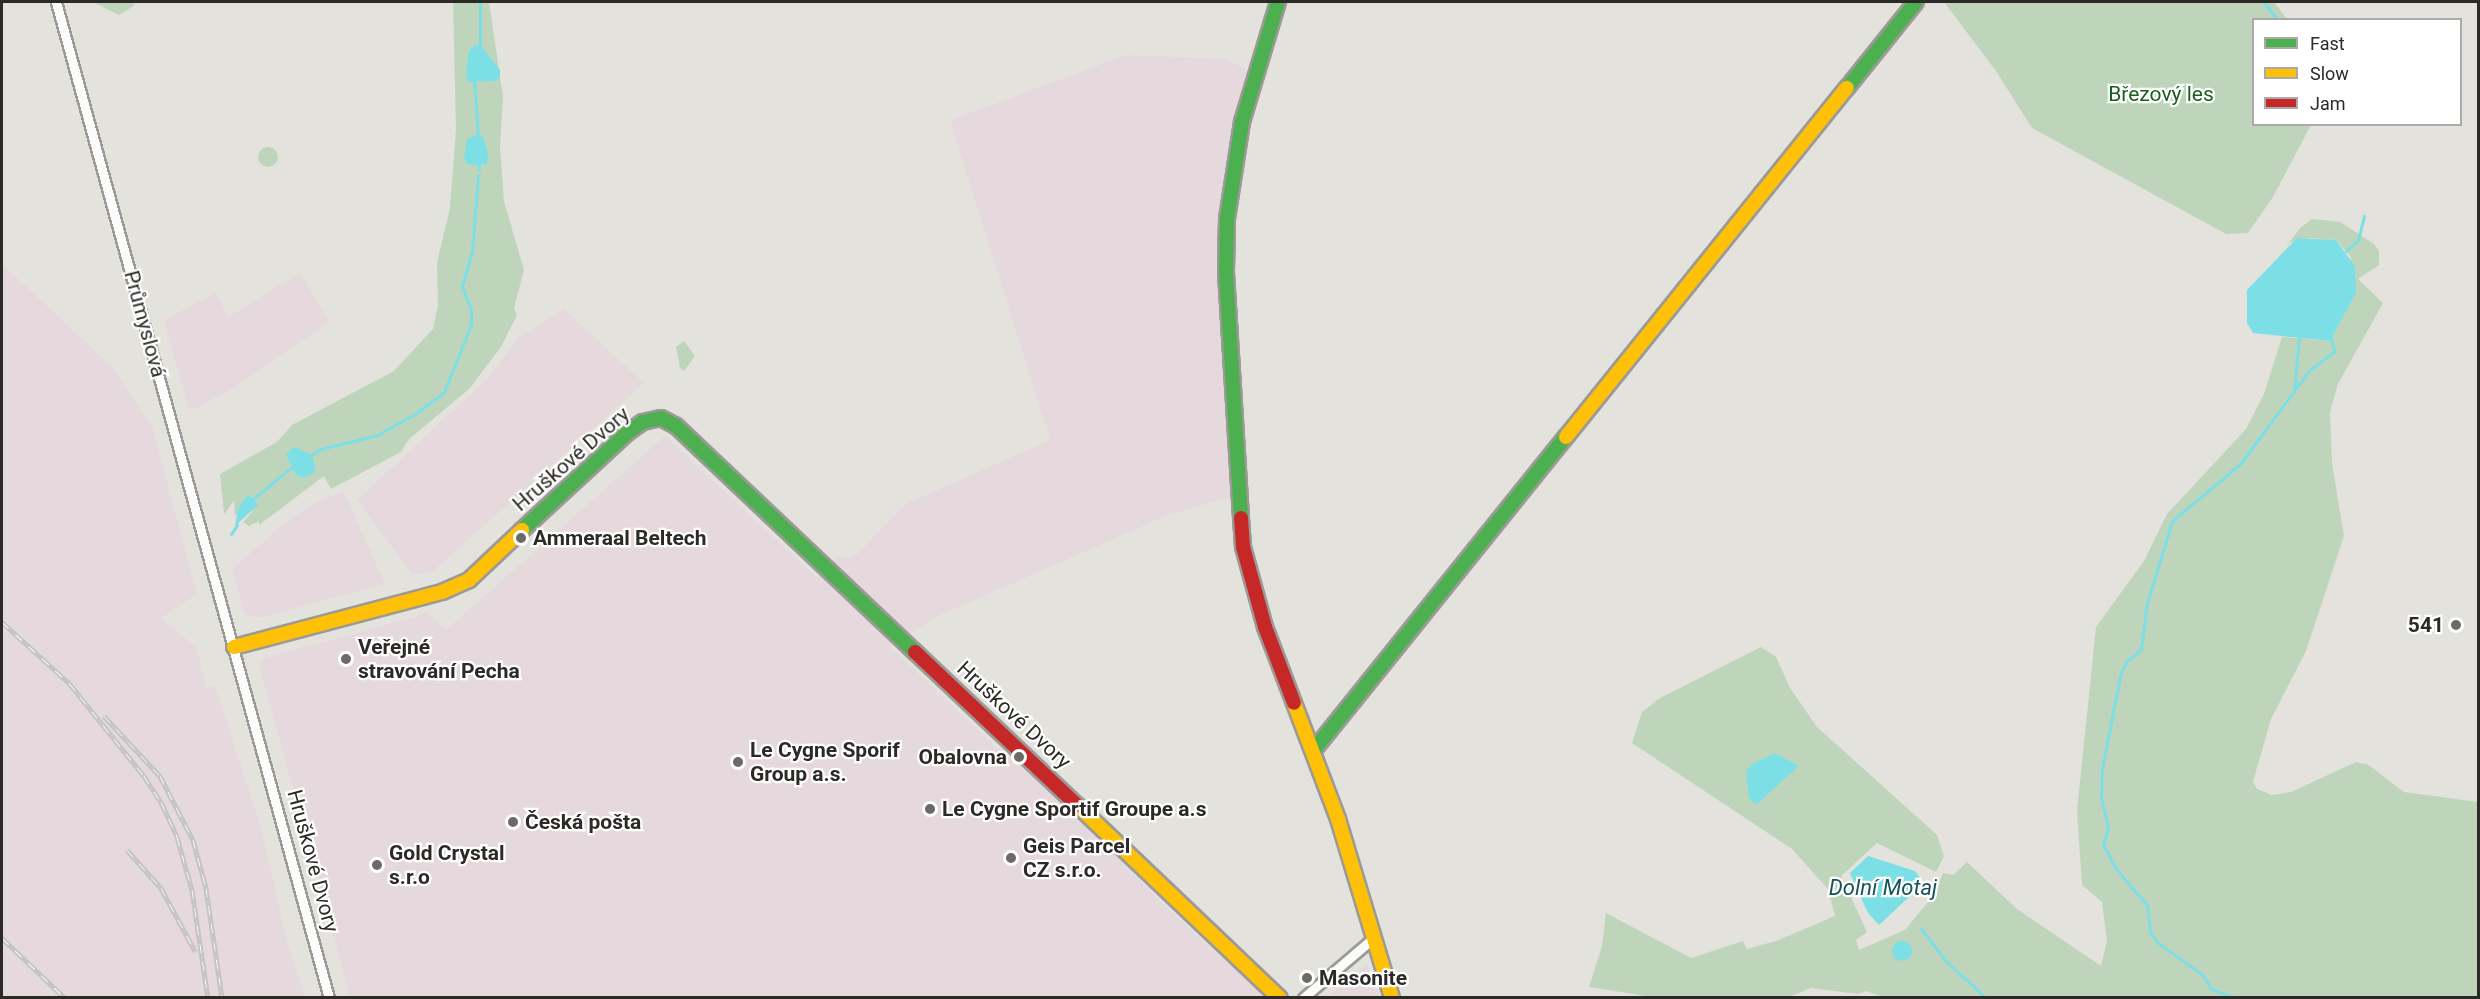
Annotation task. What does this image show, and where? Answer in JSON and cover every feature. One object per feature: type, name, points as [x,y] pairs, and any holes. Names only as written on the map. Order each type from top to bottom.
[{"type":"street","name":"Průmyslová","points":[[56,2],[234,646]]},
{"type":"street","points":[[1278,2],[1242,122],[1231,173],[1226,271],[1243,547],[1265,627],[1314,750],[1392,998]]},
{"type":"street","points":[[1314,750],[1916,2]]},
{"type":"street","name":"Hruškové Dvory","points":[[329,998],[234,646],[461,584],[627,433],[643,422],[661,418],[676,426],[1280,998]]},
{"type":"street","points":[[1303,998],[1372,939]]},
{"type":"shaded area","points":[[1126,55],[1226,59],[1247,70],[1225,170],[1218,251],[1231,497],[1168,515],[936,617],[890,647],[996,747],[1045,784],[1166,907],[1265,997],[350,997],[259,665],[264,658],[422,615],[425,610],[446,630],[665,436],[817,578],[839,557],[850,558],[859,553],[904,505],[1050,440],[951,124],[954,119]]},
{"type":"shaded area","points":[[2,264],[112,367],[153,429],[197,594],[161,618],[197,648],[206,687],[215,686],[260,823],[287,941],[305,997],[2,997]]},
{"type":"shaded area","points":[[300,273],[328,319],[326,324],[232,389],[192,410],[188,408],[164,320],[216,293],[228,317]]},
{"type":"shaded area","name":"Ammeraal Beltech","points":[[564,309],[644,383],[432,572],[413,575],[357,500],[489,377],[518,338]]},
{"type":"shaded area","points":[[344,492],[385,584],[259,618],[245,615],[232,569],[285,523],[316,502]]},
{"type":"shaded area","points":[[1367,965],[1380,997],[1327,997]]},
{"type":"green space","points":[[93,2],[132,2],[135,5],[119,15]]},
{"type":"green space","points":[[453,2],[489,2],[503,97],[500,147],[504,201],[524,270],[514,308],[517,315],[501,347],[469,389],[408,440],[401,452],[331,489],[324,476],[259,525],[259,521],[249,526],[243,522],[253,511],[248,495],[235,516],[234,501],[224,514],[220,474],[277,442],[292,425],[394,371],[433,329],[438,306],[437,263],[450,208],[456,129]]},
{"type":"green space","name":"Březový les","points":[[1944,2],[2274,2],[2286,18],[2252,18],[2252,126],[2310,126],[2273,197],[2248,233],[2226,234],[2032,128],[1996,71]]},
{"type":"green space","points":[[268,147],[275,150],[278,157],[275,164],[268,167],[261,164],[258,157],[261,150]]},
{"type":"green space","points":[[2312,219],[2340,222],[2374,244],[2379,251],[2379,265],[2358,279],[2383,303],[2338,384],[2330,412],[2332,463],[2344,536],[2306,651],[2271,719],[2253,782],[2257,789],[2272,795],[2291,792],[2356,762],[2367,764],[2404,792],[2478,802],[2478,997],[1886,998],[1866,991],[1858,994],[1811,988],[1789,997],[1659,998],[1589,987],[1602,946],[1606,913],[1691,958],[1743,941],[1747,949],[1776,941],[1835,916],[1828,889],[1792,849],[1632,743],[1642,712],[1660,698],[1761,647],[1776,657],[1790,688],[1817,727],[1937,835],[1944,856],[1936,872],[1877,843],[1841,876],[1867,932],[1856,940],[1859,950],[1905,930],[1936,892],[1943,873],[1953,875],[1967,862],[2017,909],[2101,966],[2107,941],[2102,902],[2082,885],[2077,811],[2096,627],[2144,561],[2167,514],[2246,429],[2264,394],[2282,337],[2329,341],[2341,319],[2351,257],[2336,240],[2310,238],[2291,242],[2286,247],[2300,228]]},
{"type":"green space","points":[[684,341],[695,356],[684,371],[680,368],[676,347]]},
{"type":"water","points":[[480,44],[500,70],[500,77],[495,81],[469,82],[466,78],[468,54],[472,47]]},
{"type":"water","points":[[477,134],[483,136],[488,153],[487,164],[467,164],[464,158],[467,140]]},
{"type":"water","points":[[2297,238],[2336,240],[2355,266],[2356,293],[2330,341],[2253,333],[2247,323],[2247,290]]},
{"type":"water","points":[[294,447],[312,455],[316,471],[304,478],[296,475],[286,454]]},
{"type":"water","points":[[248,494],[258,505],[235,526],[238,508]]},
{"type":"water","points":[[1775,753],[1799,766],[1756,805],[1749,798],[1746,771],[1752,764]]},
{"type":"water","name":"Dolní Motaj","points":[[1868,856],[1915,871],[1924,883],[1879,925],[1868,913],[1850,873]]},
{"type":"water","points":[[1902,941],[1909,944],[1912,951],[1909,958],[1902,961],[1895,958],[1892,951],[1895,944]]},
{"type":"waterway","points":[[480,2],[480,48]]},
{"type":"waterway","points":[[2264,2],[2276,18]]},
{"type":"waterway","points":[[474,81],[478,137]]},
{"type":"waterway","points":[[478,161],[479,170]]},
{"type":"waterway","points":[[310,456],[320,449],[377,435],[415,414],[444,392],[471,325],[471,310],[462,286],[472,252],[478,175]]},
{"type":"waterway","points":[[2346,251],[2358,240],[2364,216]]},
{"type":"waterway","points":[[2235,998],[2211,989],[2203,975],[2158,943],[2150,932],[2147,905],[2116,869],[2103,845],[2108,828],[2101,798],[2102,769],[2120,676],[2126,662],[2141,649],[2147,603],[2172,521],[2240,464],[2294,391],[2299,337]]},
{"type":"waterway","points":[[2295,389],[2310,370],[2334,351],[2331,337]]},
{"type":"waterway","points":[[253,499],[294,465]]},
{"type":"waterway","points":[[231,534],[237,525]]},
{"type":"waterway","points":[[1921,929],[1947,962],[1986,998]]},
{"type":"railway","points":[[2,622],[69,683],[144,776],[161,802],[177,837],[192,890],[208,998]]},
{"type":"railway","points":[[104,716],[160,776],[193,840],[206,888],[222,998]]},
{"type":"railway","points":[[127,850],[161,888],[195,951]]},
{"type":"railway","points":[[2,938],[65,998]]},
{"type":"traffic: fast","points":[[1241,518],[1226,271],[1227,219],[1242,122],[1278,2]]},
{"type":"traffic: fast","points":[[1847,88],[1916,2]]},
{"type":"traffic: fast","points":[[522,530],[627,433],[643,422],[661,418],[676,426],[915,652]]},
{"type":"traffic: fast","points":[[1314,750],[1566,437]]},
{"type":"traffic: slow","points":[[1566,437],[1847,88]]},
{"type":"traffic: slow","points":[[234,647],[442,592],[469,580],[522,530]]},
{"type":"traffic: slow","points":[[1294,703],[1338,819],[1392,998]]},
{"type":"traffic: slow","points":[[1077,805],[1280,998]]},
{"type":"traffic: jam","points":[[1241,518],[1243,547],[1265,627],[1294,703]]},
{"type":"traffic: jam","points":[[915,652],[1077,805]]},
{"type":"place","name":"Ammeraal Beltech","points":[[521,538]]},
{"type":"place","name":"541","points":[[2456,625]]},
{"type":"place","name":"Veřejné stravování Pecha","points":[[346,659]]},
{"type":"place","name":"Obalovna","points":[[1019,757]]},
{"type":"place","name":"Le Cygne Sporif Group a.s.","points":[[738,762]]},
{"type":"place","name":"Le Cygne Sportif Groupe a.s","points":[[930,809]]},
{"type":"place","name":"Česká pošta","points":[[513,822]]},
{"type":"place","name":"Geis Parcel CZ s.r.o.","points":[[1011,858]]},
{"type":"place","name":"Gold Crystal s.r.o","points":[[377,865]]},
{"type":"place","name":"Masonite","points":[[1307,978]]}]
